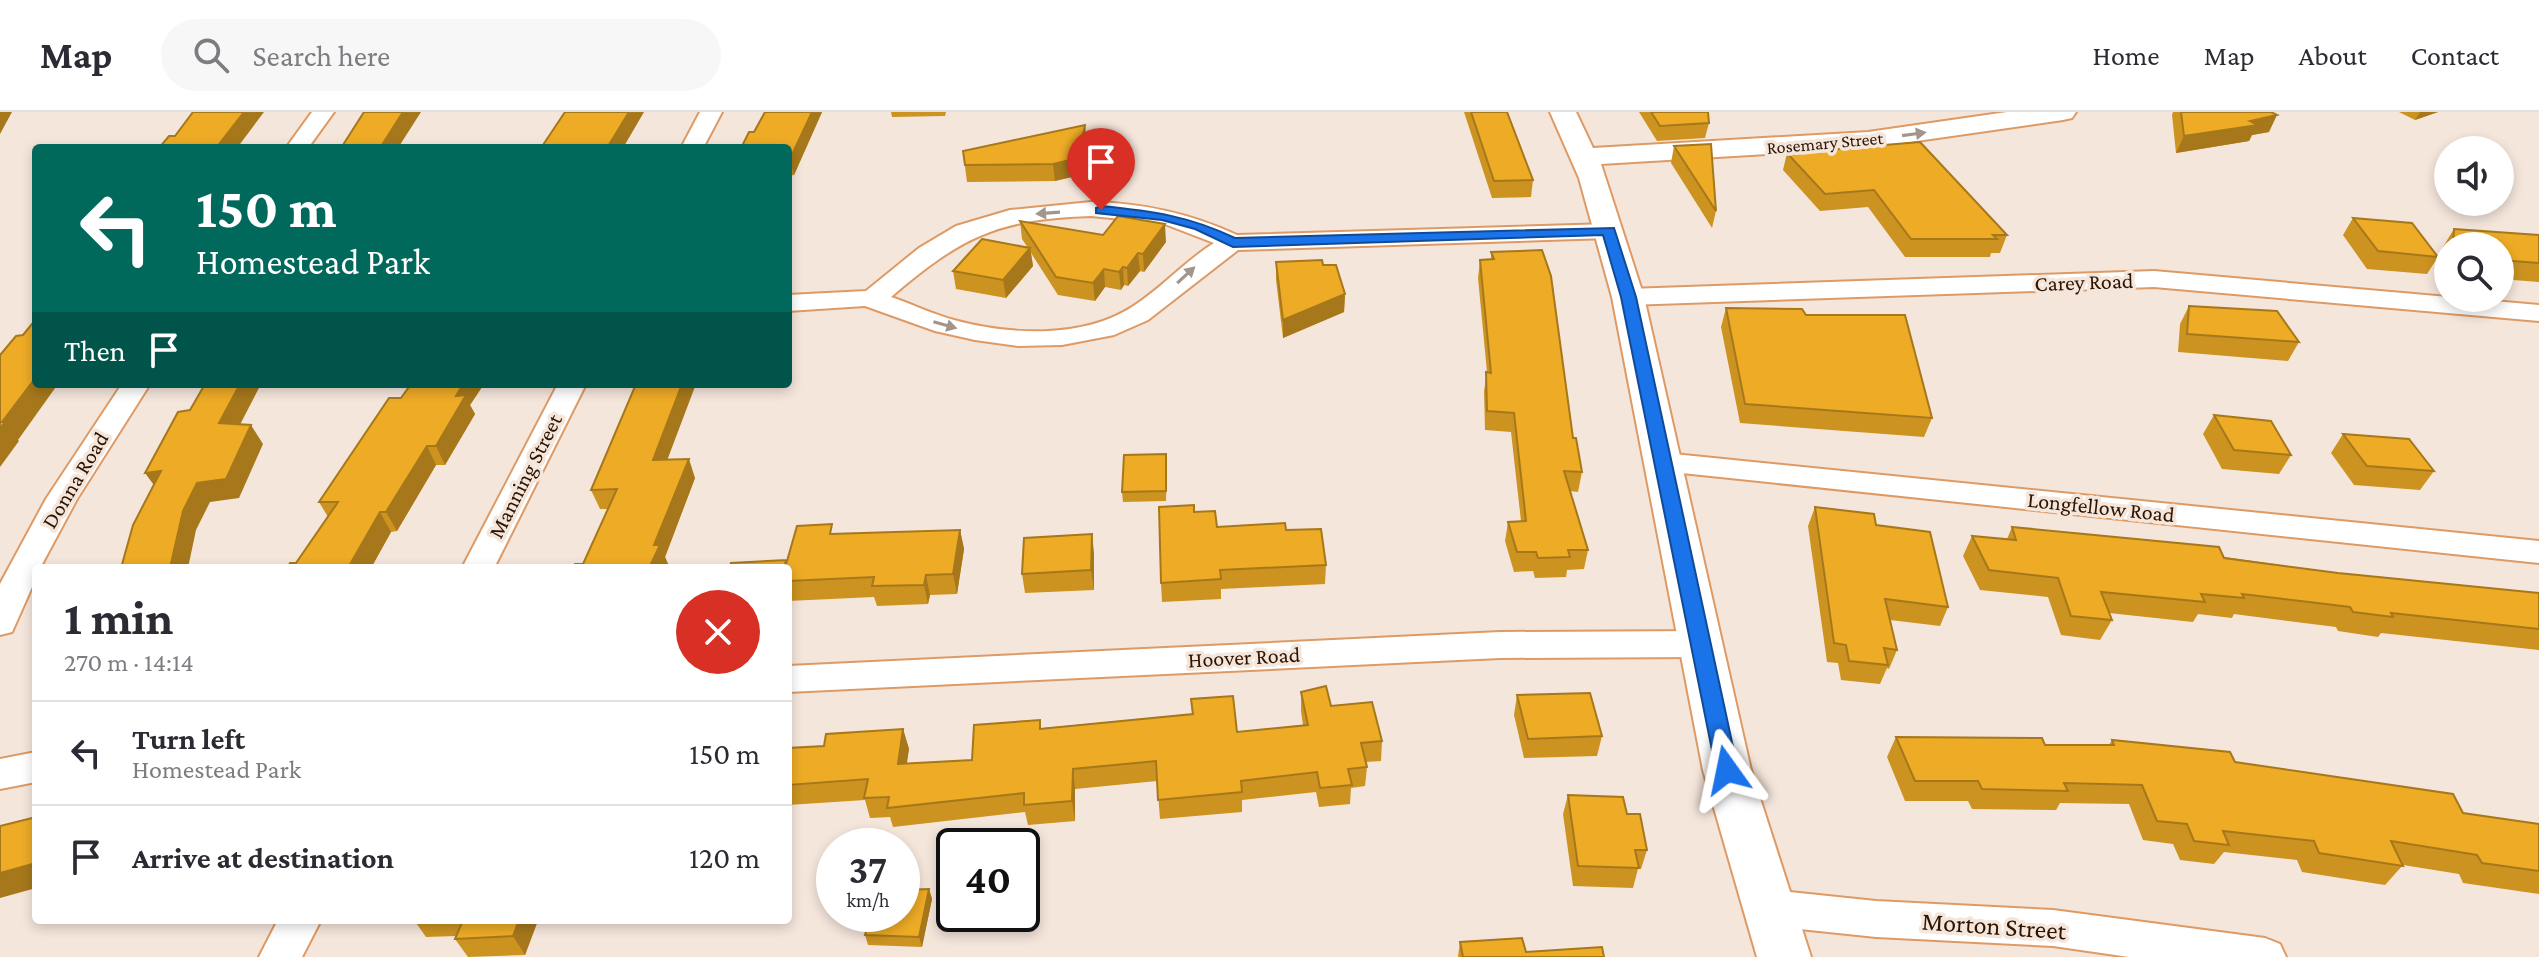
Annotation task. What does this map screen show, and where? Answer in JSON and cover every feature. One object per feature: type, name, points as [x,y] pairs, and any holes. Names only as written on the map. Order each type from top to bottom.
[{"type":"street","points":[[300,144],[323,112]]},
{"type":"street","points":[[694,144],[711,112]]},
{"type":"street","points":[[1563,112],[1585,157],[1628,297],[1727,770],[1784,957]]},
{"type":"street","name":"Rosemary Street","points":[[1585,157],[1868,140],[2063,112]]},
{"type":"street","points":[[871,300],[931,251],[962,232],[1023,215],[1101,210],[1143,213],[1200,226],[1233,243]]},
{"type":"street","points":[[792,303],[871,300],[955,328],[1042,337],[1086,333],[1124,322],[1139,314],[1202,260],[1233,243],[1609,231]]},
{"type":"street","name":"Carey Road","points":[[1628,297],[2154,279],[2539,313]]},
{"type":"street","name":"Donna Road","points":[[0,623],[10,595],[68,484],[133,388]]},
{"type":"street","name":"Manning Street","points":[[480,564],[570,388]]},
{"type":"street","name":"Longfellow Road","points":[[1664,463],[2539,552]]},
{"type":"street","name":"Hoover Road","points":[[792,679],[1500,645],[1700,644]]},
{"type":"street","points":[[0,774],[32,768]]},
{"type":"street","name":"Morton Street","points":[[1771,908],[1876,919],[2053,928],[2265,957]]},
{"type":"street","points":[[280,957],[298,924]]},
{"type":"building","points":[[193,112],[244,112],[219,144],[162,144],[169,136],[175,136]]},
{"type":"building","points":[[364,112],[403,112],[383,144],[344,144]]},
{"type":"building","points":[[565,112],[629,112],[609,144],[544,144]]},
{"type":"building","points":[[765,112],[812,112],[792,155],[792,144],[743,144],[749,132],[754,132]]},
{"type":"building","points":[[1471,112],[1507,112],[1533,180],[1494,181]]},
{"type":"building","points":[[1651,112],[1708,112],[1709,123],[1660,126]]},
{"type":"building","points":[[2181,112],[2271,112],[2277,115],[2250,121],[2258,125],[2184,136]]},
{"type":"building","points":[[1085,125],[1079,158],[1053,164],[965,165],[963,151]]},
{"type":"building","points":[[1920,142],[2007,235],[1993,235],[1997,239],[1911,239],[1874,190],[1825,194],[1787,153]]},
{"type":"building","points":[[1711,144],[1716,211],[1674,146]]},
{"type":"building","points":[[1118,216],[1165,224],[1143,254],[1138,253],[1127,268],[1123,267],[1119,272],[1104,269],[1093,283],[1056,277],[1020,221],[1103,235]]},
{"type":"building","points":[[2353,218],[2412,223],[2434,252],[2434,257],[2378,251]]},
{"type":"building","points":[[2454,229],[2496,232],[2454,232]]},
{"type":"building","points":[[2514,233],[2539,235],[2539,263],[2514,261]]},
{"type":"building","points":[[982,239],[1030,248],[1003,280],[953,271]]},
{"type":"building","points":[[1542,250],[1551,276],[1573,438],[1576,438],[1582,472],[1564,471],[1588,550],[1568,550],[1570,557],[1538,558],[1536,552],[1517,552],[1508,522],[1526,521],[1514,413],[1487,411],[1486,372],[1491,373],[1480,260],[1494,259],[1491,252]]},
{"type":"building","points":[[1322,260],[1323,265],[1336,265],[1345,294],[1283,320],[1276,262]]},
{"type":"building","points":[[2189,306],[2277,311],[2299,342],[2187,334]]},
{"type":"building","points":[[1726,308],[1802,309],[1806,315],[1905,315],[1932,418],[1745,404]]},
{"type":"building","points":[[32,324],[32,382],[0,429],[0,355],[16,336],[23,335]]},
{"type":"building","points":[[203,388],[238,388],[219,423],[251,425],[226,479],[197,483],[183,511],[171,564],[122,564],[133,525],[161,471],[145,473],[178,412],[190,410]]},
{"type":"building","points":[[408,388],[461,388],[456,396],[466,395],[436,446],[427,446],[386,512],[380,512],[350,564],[289,564],[296,563],[338,502],[319,502],[389,398],[401,398]]},
{"type":"building","points":[[634,388],[680,388],[653,460],[689,459],[654,545],[660,545],[651,564],[583,564],[617,489],[591,490]]},
{"type":"building","points":[[2214,415],[2271,421],[2291,455],[2234,450]]},
{"type":"building","points":[[2343,434],[2409,439],[2434,471],[2367,466]]},
{"type":"building","points":[[1166,454],[1166,491],[1122,492],[1124,455]]},
{"type":"building","points":[[1194,505],[1194,512],[1215,511],[1217,527],[1285,523],[1286,530],[1321,529],[1326,565],[1220,570],[1221,579],[1161,583],[1159,507]]},
{"type":"building","points":[[1815,507],[1874,514],[1876,525],[1930,532],[1948,607],[1885,599],[1897,650],[1884,648],[1888,665],[1849,661],[1846,645],[1834,643]]},
{"type":"building","points":[[832,524],[830,534],[960,530],[953,574],[926,575],[924,585],[872,586],[874,577],[792,581],[792,564],[786,564],[797,526]]},
{"type":"building","points":[[2012,527],[2219,547],[2224,558],[2539,593],[2539,629],[2391,613],[2393,617],[2353,612],[2350,607],[2242,594],[2244,598],[2201,594],[2205,602],[2101,592],[2112,620],[2071,616],[2058,578],[1989,570],[1972,536],[2016,540]]},
{"type":"building","points":[[1092,534],[1091,570],[1022,574],[1024,538]]},
{"type":"building","points":[[786,560],[785,564],[731,563]]},
{"type":"building","points":[[1326,686],[1331,706],[1372,702],[1382,741],[1361,743],[1367,767],[1348,769],[1352,785],[1320,788],[1317,772],[1241,781],[1242,792],[1158,800],[1156,761],[1073,769],[1072,801],[1024,805],[1024,793],[887,808],[889,797],[864,798],[868,779],[792,785],[792,748],[824,746],[826,734],[903,729],[898,764],[972,760],[974,725],[1040,720],[1040,729],[1193,714],[1191,699],[1233,696],[1237,732],[1308,725],[1301,692]]},
{"type":"building","points":[[1590,693],[1602,736],[1528,739],[1517,695]]},
{"type":"building","points":[[1896,737],[2042,738],[2045,745],[2114,745],[2112,740],[2230,752],[2235,762],[2453,794],[2463,813],[2539,824],[2539,871],[2482,863],[2477,855],[2391,841],[2403,866],[2319,853],[2314,841],[2223,831],[2229,845],[2194,841],[2187,824],[2157,821],[2142,785],[2064,783],[2068,791],[1982,789],[1978,781],[1915,781]]},
{"type":"building","points":[[1568,795],[1623,797],[1627,814],[1640,814],[1647,850],[1635,850],[1639,868],[1578,866]]},
{"type":"building","points":[[32,818],[32,864],[0,873],[0,826]]},
{"type":"building","points":[[920,889],[929,889],[919,937],[865,935],[866,932],[920,932]]},
{"type":"building","points":[[461,924],[518,924],[513,936],[455,939]]},
{"type":"building","points":[[1522,938],[1526,952],[1602,947],[1604,957],[1463,957],[1460,942]]},
{"type":"route","points":[[1101,210],[1163,216],[1200,226],[1233,243],[1609,231],[1628,297],[1727,770]]}]
